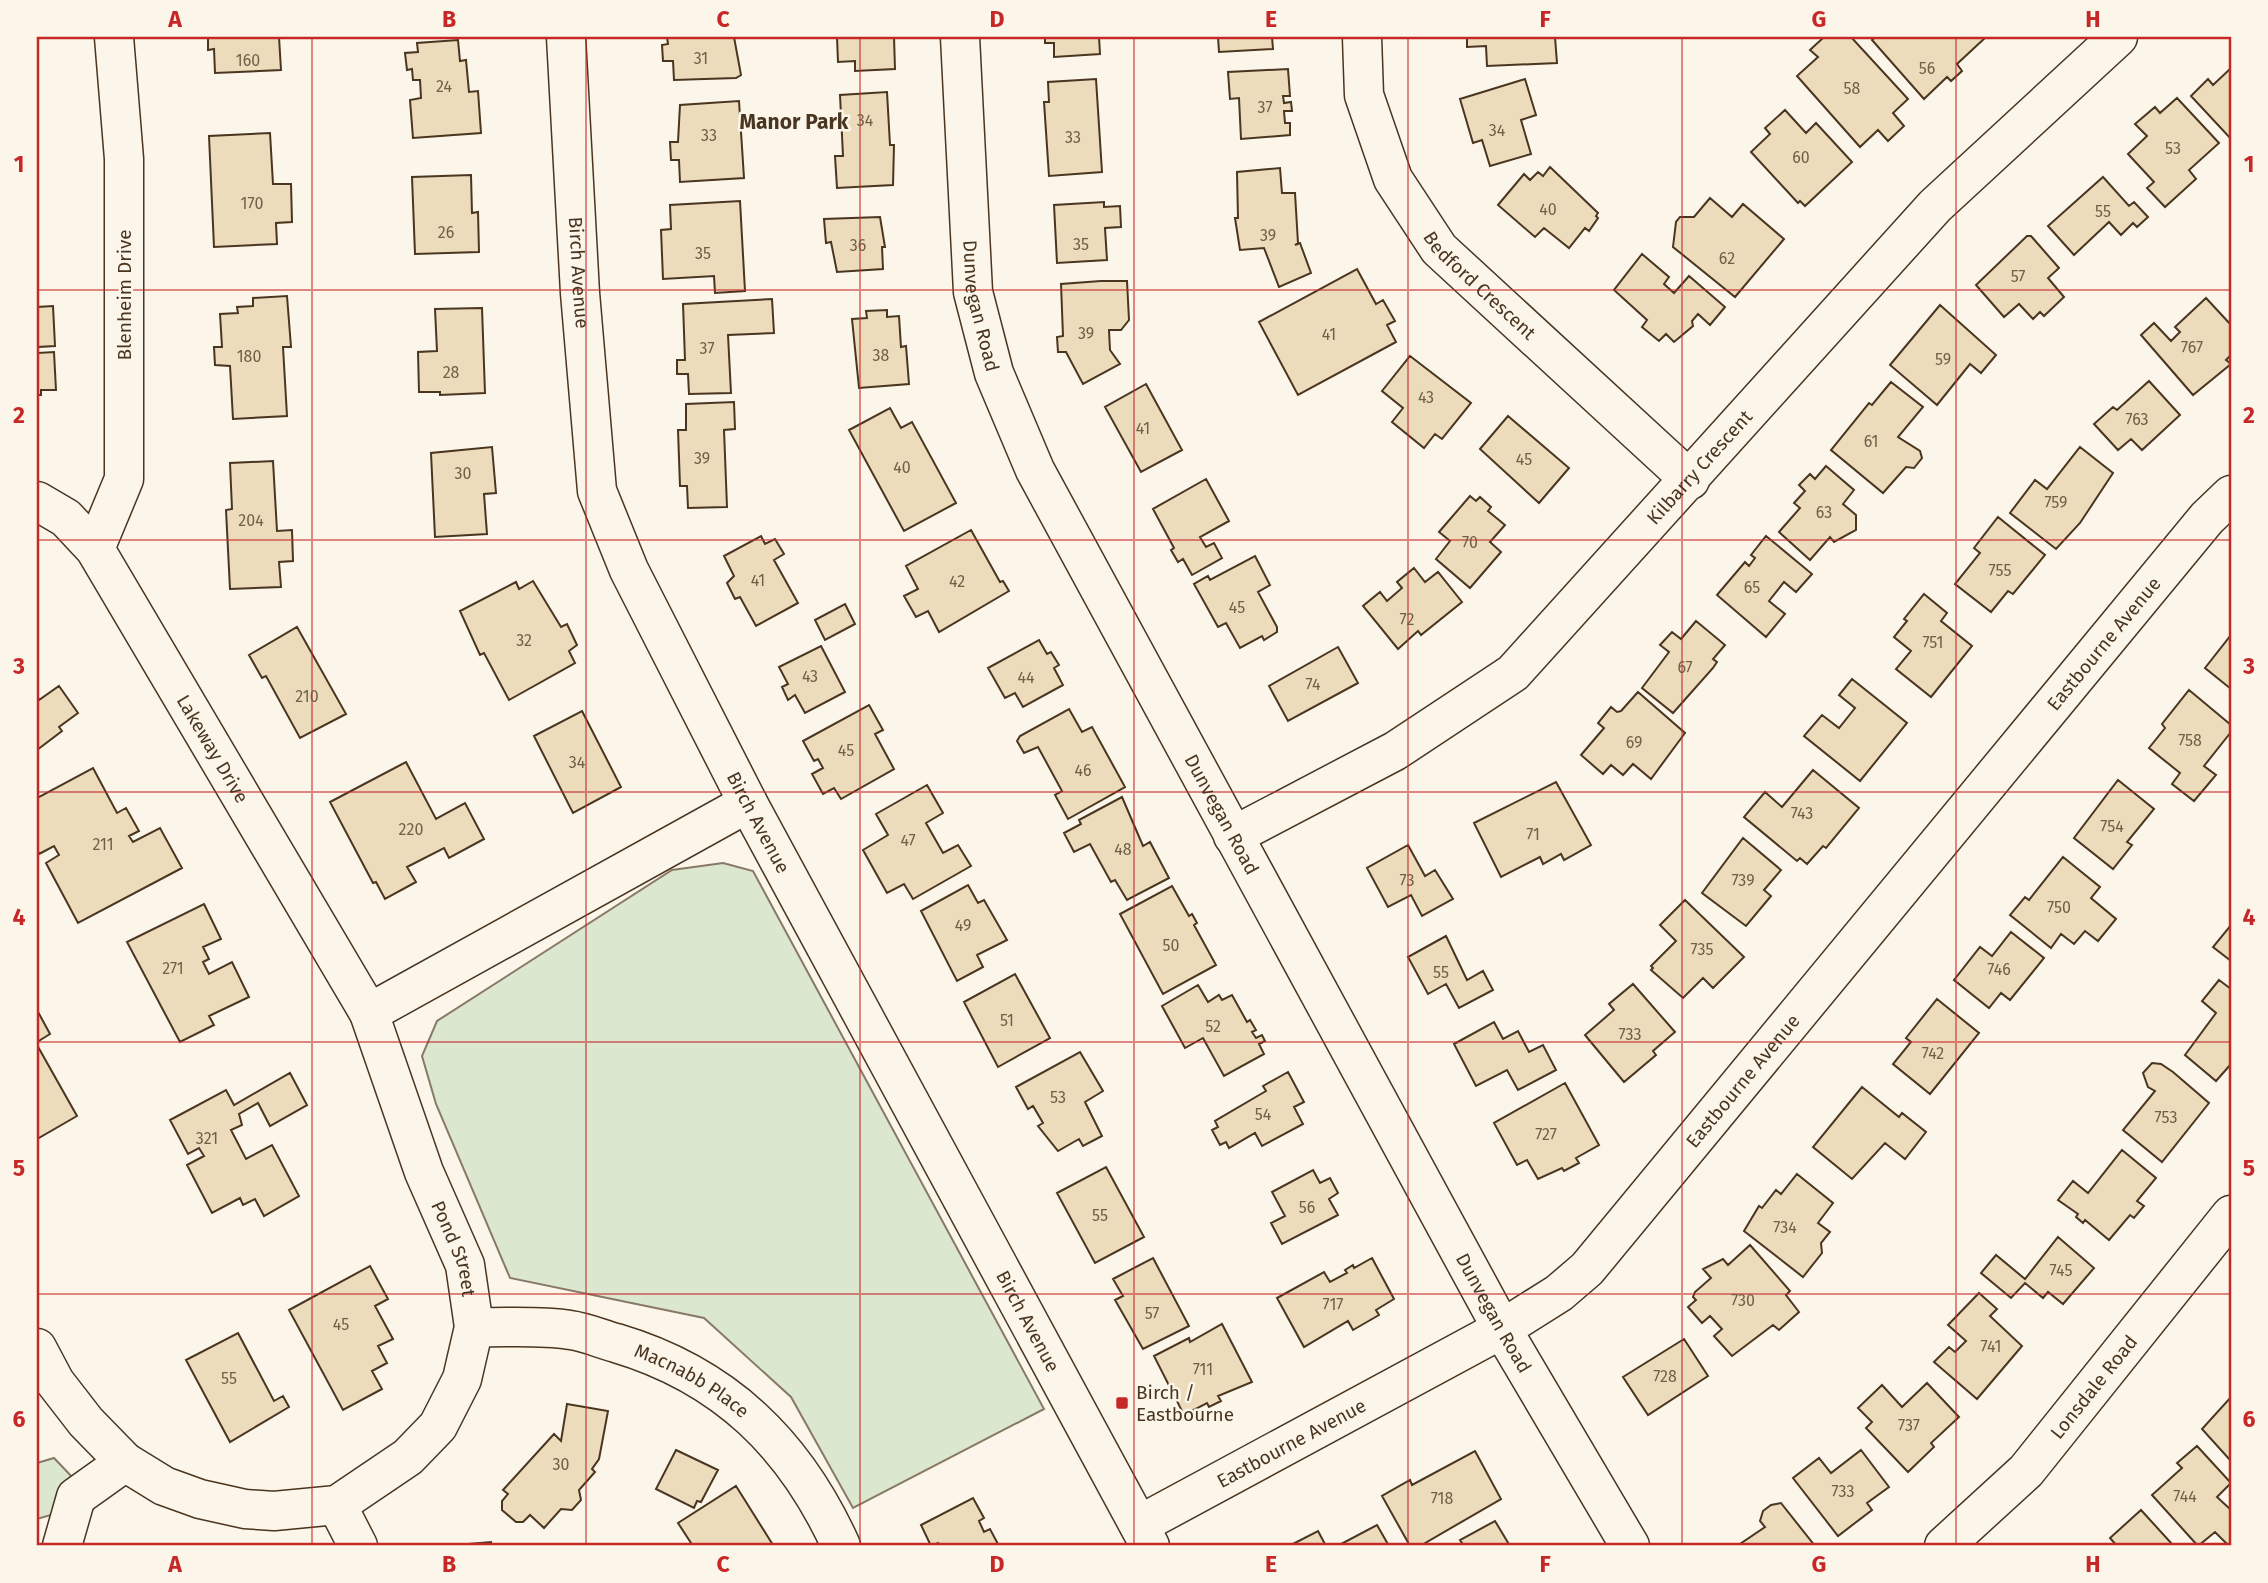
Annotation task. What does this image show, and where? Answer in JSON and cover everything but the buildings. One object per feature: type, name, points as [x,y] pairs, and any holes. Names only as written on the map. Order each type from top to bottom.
[{"type":"street","name":"Blenheim Drive","points":[[95,549],[124,479],[124,159],[114,37]]},
{"type":"street","name":"Birch Avenue","points":[[566,37],[581,319],[597,491],[629,570],[748,803],[1145,1536]]},
{"type":"street","name":"Dunvegan Road","points":[[960,37],[973,292],[994,373],[1035,470],[1502,1329],[1630,1546]]},
{"type":"street","name":"Bedford Crescent","points":[[1362,37],[1364,95],[1393,179],[1439,249],[1690,480]]},
{"type":"street","name":"Kilbarry Crescent","points":[[1233,836],[1395,751],[1513,673],[1935,206],[2118,37]]},
{"type":"street","name":"Eastbourne Avenue","points":[[1145,1536],[1502,1329],[1559,1293],[1587,1269],[2207,518],[2231,495]]},
{"type":"street","name":"Lakeway Drive","points":[[37,501],[66,518],[95,549],[369,1013]]},
{"type":"street","points":[[369,1013],[748,803]]},
{"type":"street","name":"Pond Street","points":[[37,1348],[62,1392],[125,1462],[164,1486],[245,1509],[274,1511],[337,1505],[408,1457],[438,1426],[462,1379],[474,1327],[465,1265],[424,1172],[369,1013]]},
{"type":"street","name":"Lonsdale Road","points":[[1944,1546],[2026,1471],[2231,1215]]},
{"type":"street","name":"Macnabb Place","points":[[474,1327],[571,1330],[639,1350],[713,1385],[769,1433],[823,1507],[841,1546]]},
{"type":"street","points":[[62,1546],[76,1497],[125,1462]]},
{"type":"street","points":[[337,1505],[358,1546]]},
{"type":"green space","points":[[723,863],[753,871],[1044,1409],[853,1508],[791,1397],[704,1318],[510,1278],[436,1104],[422,1056],[437,1021],[672,870]]},
{"type":"green space","points":[[54,1458],[96,1502],[37,1519],[37,1463]]},
{"type":"place","name":"Birch / Eastbourne","points":[[1122,1403]]},
{"type":"district","name":"Manor Park","points":[[794,122]]}]
